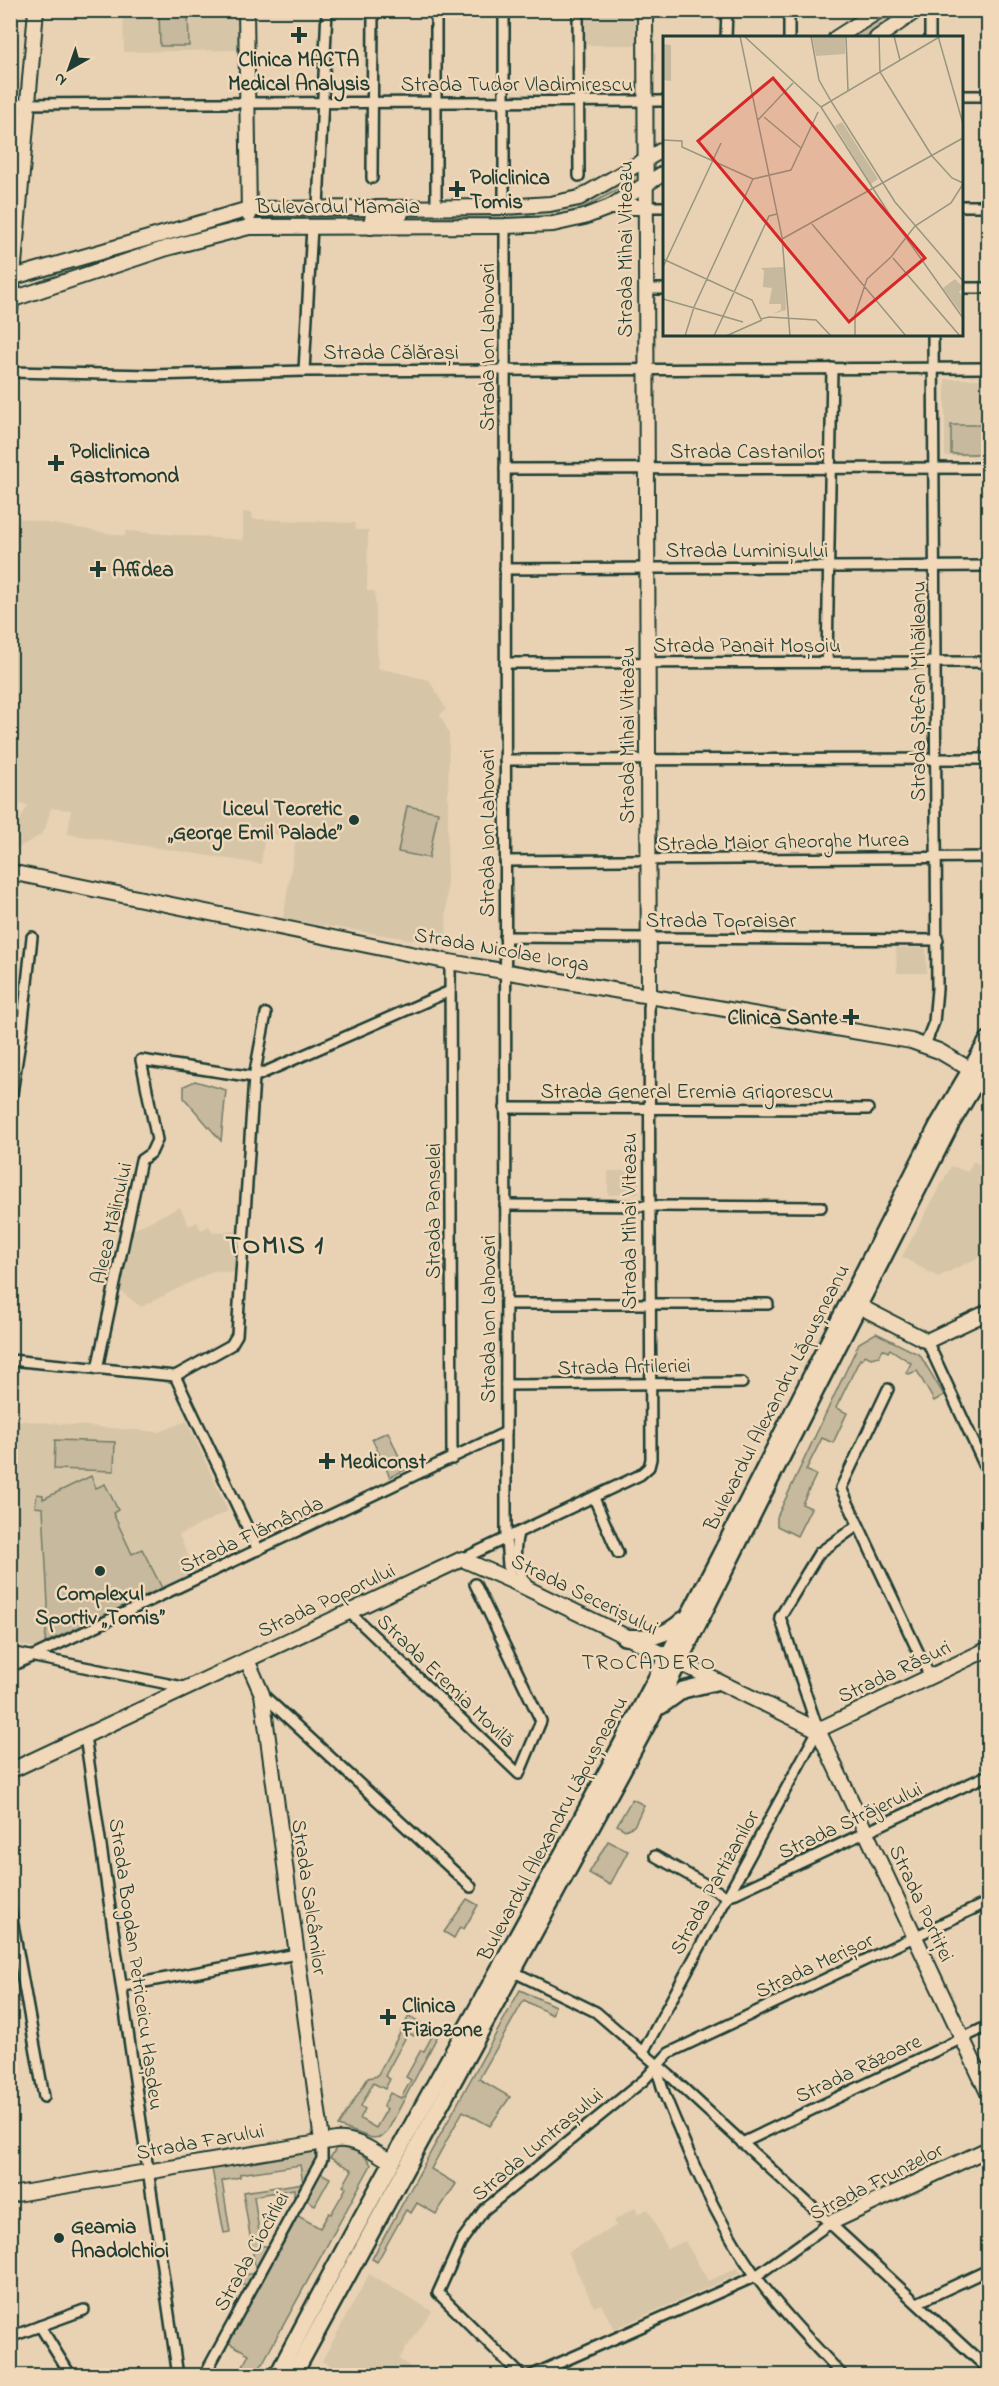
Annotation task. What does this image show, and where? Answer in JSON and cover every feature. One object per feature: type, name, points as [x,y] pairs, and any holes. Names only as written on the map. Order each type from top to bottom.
[{"type":"main road","name":"Bulevardul Alexandru Lăpușneanu","points":[[277,2376],[333,2266],[673,1661],[760,1498],[980,1069],[988,1040]]},
{"type":"main road","name":"Bulevardul Alexandru Lăpușneanu","points":[[293,2376],[654,1712],[690,1614],[938,1125],[980,1069]]},
{"type":"main road","points":[[624,1637],[642,1638],[661,1635],[690,1614]]},
{"type":"main road","points":[[654,1712],[683,1690],[715,1682]]},
{"type":"street","points":[[11,304],[11,278],[36,10]]},
{"type":"street","points":[[246,10],[249,227]]},
{"type":"street","points":[[318,207],[327,10]]},
{"type":"street","points":[[372,178],[373,10]]},
{"type":"street","points":[[371,226],[372,219],[376,216],[424,211],[440,206],[436,102],[436,10]]},
{"type":"street","points":[[504,10],[504,207]]},
{"type":"street","points":[[578,10],[579,176]]},
{"type":"street","name":"Strada Mihai Viteazu","points":[[645,10],[651,1459]]},
{"type":"street","points":[[726,36],[727,10]]},
{"type":"street","points":[[789,10],[789,36]]},
{"type":"street","points":[[839,36],[880,10]]},
{"type":"street","points":[[880,36],[917,10]]},
{"type":"street","points":[[930,10],[930,36]]},
{"type":"street","points":[[963,96],[988,96]]},
{"type":"street","name":"Strada Tudor Vladimirescu","points":[[10,104],[663,101]]},
{"type":"street","name":"Bulevardul Mamaia","points":[[11,278],[249,208],[504,207],[550,204],[579,198],[663,150]]},
{"type":"street","name":"Bulevardul Mamaia","points":[[11,304],[167,248],[249,227],[553,224],[584,217],[609,207],[663,173]]},
{"type":"street","points":[[963,206],[988,206]]},
{"type":"street","points":[[609,207],[663,207]]},
{"type":"street","name":"Strada Ion Lahovari","points":[[505,226],[506,1538],[508,1566],[514,1582]]},
{"type":"street","points":[[303,371],[312,227]]},
{"type":"street","points":[[963,288],[988,288]]},
{"type":"street","points":[[646,289],[663,289]]},
{"type":"street","name":"Strada Ștefan Mihăileanu","points":[[926,1045],[935,1017],[938,940],[933,336]]},
{"type":"street","points":[[827,662],[832,368]]},
{"type":"street","name":"Strada Călărași","points":[[10,372],[150,375],[303,371],[988,368]]},
{"type":"street","name":"Strada Castanilor","points":[[505,469],[988,468]]},
{"type":"street","name":"Strada Luminișului","points":[[505,569],[988,566]]},
{"type":"street","name":"Strada Panait Moșoiu","points":[[505,663],[988,662]]},
{"type":"street","points":[[505,760],[988,759]]},
{"type":"street","name":"Strada Maior Gheorghe Murea","points":[[505,861],[988,857]]},
{"type":"street","name":"Strada Nicolae Iorga","points":[[10,872],[450,962],[926,1045],[980,1069]]},
{"type":"street","points":[[10,1106],[22,1029],[32,937]]},
{"type":"street","name":"Strada Topraisar","points":[[505,937],[938,940]]},
{"type":"street","name":"Strada Panselei","points":[[450,962],[452,1459]]},
{"type":"street","points":[[254,1077],[450,991]]},
{"type":"street","points":[[10,1359],[175,1376],[231,1346],[237,1335],[254,1077],[266,1014]]},
{"type":"street","name":"Aleea Mălinului","points":[[97,1369],[141,1160],[152,1153],[158,1140],[141,1060],[254,1077]]},
{"type":"street","name":"Strada General Eremia Grigorescu","points":[[505,1108],[868,1109]]},
{"type":"street","points":[[506,1205],[821,1208]]},
{"type":"street","points":[[506,1304],[768,1304]]},
{"type":"street","points":[[859,1306],[927,1341],[988,1473]]},
{"type":"street","points":[[927,1341],[988,1312]]},
{"type":"street","points":[[175,1376],[258,1550]]},
{"type":"street","name":"Strada Artileriei","points":[[506,1385],[742,1383]]},
{"type":"street","points":[[888,1389],[841,1488],[930,1677]]},
{"type":"street","name":"Strada Flămânda","points":[[10,1667],[506,1432]]},
{"type":"street","name":"Strada Poporului","points":[[10,1771],[640,1475],[649,1467],[651,1459]]},
{"type":"street","points":[[594,1497],[618,1553]]},
{"type":"street","points":[[818,1730],[780,1617],[819,1553],[858,1524]]},
{"type":"street","points":[[518,1533],[515,1556],[522,1578],[531,1591]]},
{"type":"street","name":"Strada Secerișului","points":[[462,1559],[818,1730]]},
{"type":"street","name":"Strada Eremia Movilă","points":[[349,1612],[519,1774],[541,1721],[475,1584]]},
{"type":"street","name":"Strada Răsuri","points":[[818,1730],[988,1649]]},
{"type":"street","points":[[10,1652],[188,1688]]},
{"type":"street","name":"Strada Salcâmilor","points":[[248,1660],[262,1694],[322,2141]]},
{"type":"street","points":[[262,1694],[471,1887]]},
{"type":"street","name":"Strada Portiței","points":[[818,1730],[988,2093]]},
{"type":"street","name":"Strada Partizanilor","points":[[643,2052],[818,1730]]},
{"type":"street","name":"Strada Bogdan Petriceicu Hașdeu","points":[[85,1737],[178,2376]]},
{"type":"street","name":"Strada Străjerului","points":[[726,1896],[988,1775]]},
{"type":"street","points":[[655,1856],[726,1896]]},
{"type":"street","name":"Strada Merișor","points":[[657,2065],[669,2053],[988,1902]]},
{"type":"street","points":[[10,1908],[14,1956],[44,2097]]},
{"type":"street","points":[[123,1986],[297,1954]]},
{"type":"street","points":[[514,1972],[596,2012],[643,2052],[988,2369]]},
{"type":"street","name":"Strada Răzoare","points":[[742,2143],[988,2026]]},
{"type":"street","points":[[657,2065],[659,2080],[692,2164],[720,2218],[756,2276],[817,2349],[843,2376]]},
{"type":"street","name":"Strada Luntrașului","points":[[522,2376],[438,2293],[462,2240],[484,2210],[644,2080],[657,2065]]},
{"type":"street","name":"Strada Farului","points":[[10,2195],[322,2141],[350,2140],[392,2162]]},
{"type":"street","name":"Strada Ciocîrliei","points":[[204,2376],[322,2159],[322,2141]]},
{"type":"street","name":"Strada Frunzelor","points":[[530,2376],[756,2276],[830,2223],[988,2149]]},
{"type":"street","points":[[917,2303],[988,2270]]},
{"type":"street","points":[[10,2337],[84,2310]]},
{"type":"street","points":[[40,2326],[71,2376]]},
{"type":"shaded area","points":[[123,11],[238,11],[238,50],[124,52]]},
{"type":"shaded area","points":[[159,11],[188,11],[189,46],[160,46]]},
{"type":"shaded area","points":[[586,11],[635,11],[636,45],[586,45]]},
{"type":"shaded area","points":[[893,11],[908,11],[867,36],[853,36]]},
{"type":"shaded area","points":[[634,177],[635,181],[581,209],[567,213],[527,219],[374,220],[443,211],[578,203]]},
{"type":"shaded area","points":[[258,212],[367,212],[366,221],[257,221]]},
{"type":"shaded area","points":[[185,234],[178,239],[46,279],[45,276]]},
{"type":"shaded area","points":[[945,379],[988,379],[988,456],[945,456]]},
{"type":"shaded area","points":[[951,425],[988,425],[988,454],[951,454]]},
{"type":"shaded area","points":[[243,512],[252,513],[253,519],[355,523],[356,530],[368,530],[367,591],[375,591],[378,668],[429,680],[446,709],[440,715],[449,733],[446,945],[283,919],[296,838],[265,833],[261,864],[68,834],[71,810],[51,808],[45,829],[39,836],[11,852],[11,833],[28,805],[11,803],[10,573],[18,518],[125,536],[126,531],[243,540]]},
{"type":"shaded area","points":[[407,806],[438,812],[429,858],[398,852]]},
{"type":"shaded area","points":[[896,948],[926,948],[927,973],[897,973]]},
{"type":"shaded area","points":[[195,1081],[226,1090],[221,1141],[184,1098],[184,1086]]},
{"type":"shaded area","points":[[988,1148],[988,1253],[938,1277],[902,1257],[951,1166],[968,1172],[973,1161],[981,1165]]},
{"type":"shaded area","points":[[608,1171],[639,1171],[639,1194],[608,1195]]},
{"type":"shaded area","points":[[180,1207],[189,1226],[197,1222],[201,1230],[209,1226],[213,1233],[235,1231],[236,1273],[213,1271],[141,1307],[120,1291],[134,1229]]},
{"type":"shaded area","points":[[876,1333],[920,1355],[944,1395],[934,1401],[917,1371],[906,1373],[911,1363],[890,1349],[888,1352],[883,1349],[879,1356],[871,1358],[865,1355],[862,1360],[860,1359],[836,1408],[847,1413],[833,1443],[822,1438],[806,1470],[816,1475],[802,1504],[811,1508],[797,1536],[777,1526],[777,1517],[859,1343]]},
{"type":"shaded area","points":[[10,1377],[17,1378],[14,1420],[159,1432],[187,1421],[228,1511],[179,1535],[196,1572],[162,1588],[142,1549],[132,1554],[113,1512],[117,1510],[96,1488],[91,1477],[42,1500],[37,1494],[43,1508],[48,1605],[45,1643],[37,1648],[11,1643]]},
{"type":"shaded area","points":[[388,1432],[405,1470],[390,1477],[372,1439]]},
{"type":"shaded area","points":[[55,1440],[115,1442],[114,1471],[54,1469]]},
{"type":"shaded area","name":"Complexul Sportiv „Tomis”","points":[[91,1476],[96,1488],[105,1484],[118,1510],[113,1513],[132,1554],[142,1549],[162,1588],[45,1643],[48,1605],[43,1508],[35,1507],[37,1494],[43,1495],[43,1499]]},
{"type":"shaded area","points":[[632,1799],[644,1805],[634,1826],[625,1830],[617,1825]]},
{"type":"shaded area","points":[[608,1841],[628,1851],[610,1885],[589,1873]]},
{"type":"shaded area","points":[[467,1899],[478,1905],[464,1929],[460,1927],[454,1938],[444,1932]]},
{"type":"shaded area","points":[[520,1990],[555,2006],[552,2015],[524,2000],[479,2079],[510,2097],[490,2126],[463,2111],[431,2169],[456,2184],[436,2214],[417,2203],[411,2213],[406,2210],[377,2262],[372,2259]]},
{"type":"shaded area","points":[[409,2016],[421,2023],[414,2036],[408,2033],[385,2076],[390,2079],[385,2089],[373,2083],[361,2106],[365,2109],[360,2119],[376,2128],[387,2109],[383,2107],[390,2093],[401,2098],[411,2080],[406,2077],[421,2050],[424,2051],[435,2031],[439,2033],[387,2132],[382,2137],[372,2138],[338,2126],[368,2078],[377,2076]]},
{"type":"shaded area","points":[[337,2147],[361,2154],[371,2165],[256,2375],[241,2375],[249,2354],[227,2342],[293,2226],[290,2224],[319,2172],[330,2178],[315,2205],[306,2200],[298,2216],[320,2228],[346,2188],[343,2186],[352,2170],[330,2158]]},
{"type":"shaded area","points":[[318,2151],[319,2158],[298,2196],[294,2196],[294,2189],[254,2196],[261,2246],[269,2248],[251,2284],[239,2286],[237,2276],[256,2273],[243,2192],[303,2183],[300,2165],[240,2174],[240,2177],[222,2181],[230,2232],[224,2233],[212,2169]]},
{"type":"shaded area","points":[[635,2208],[638,2214],[648,2209],[667,2249],[685,2241],[708,2281],[737,2268],[741,2273],[614,2329],[601,2304],[594,2307],[568,2252],[616,2226],[613,2221]]},
{"type":"shaded area","points":[[369,2274],[432,2311],[399,2359],[415,2370],[411,2375],[347,2375],[322,2361]]},
{"type":"place","name":"Clinica MACTA Medical Analysis","points":[[299,35]]},
{"type":"place","name":"Policlinica Tomis","points":[[457,189]]},
{"type":"place","name":"Policlinica Gastromond","points":[[56,463]]},
{"type":"place","name":"Affidea","points":[[98,569]]},
{"type":"place","name":"Liceul Teoretic „George Emil Palade”","points":[[354,820]]},
{"type":"place","name":"Clinica Sante","points":[[851,1017]]},
{"type":"place","name":"Mediconst","points":[[327,1461]]},
{"type":"place","name":"Complexul Sportiv „Tomis”","points":[[100,1571]]},
{"type":"place","name":"Clinica Fiziozone","points":[[388,2017]]},
{"type":"place","name":"Geamia Anadolchioi","points":[[59,2238]]},
{"type":"district","name":"TOMIS 1","points":[[275,1244]]},
{"type":"district","name":"TROCADERO","points":[[649,1661]]}]
